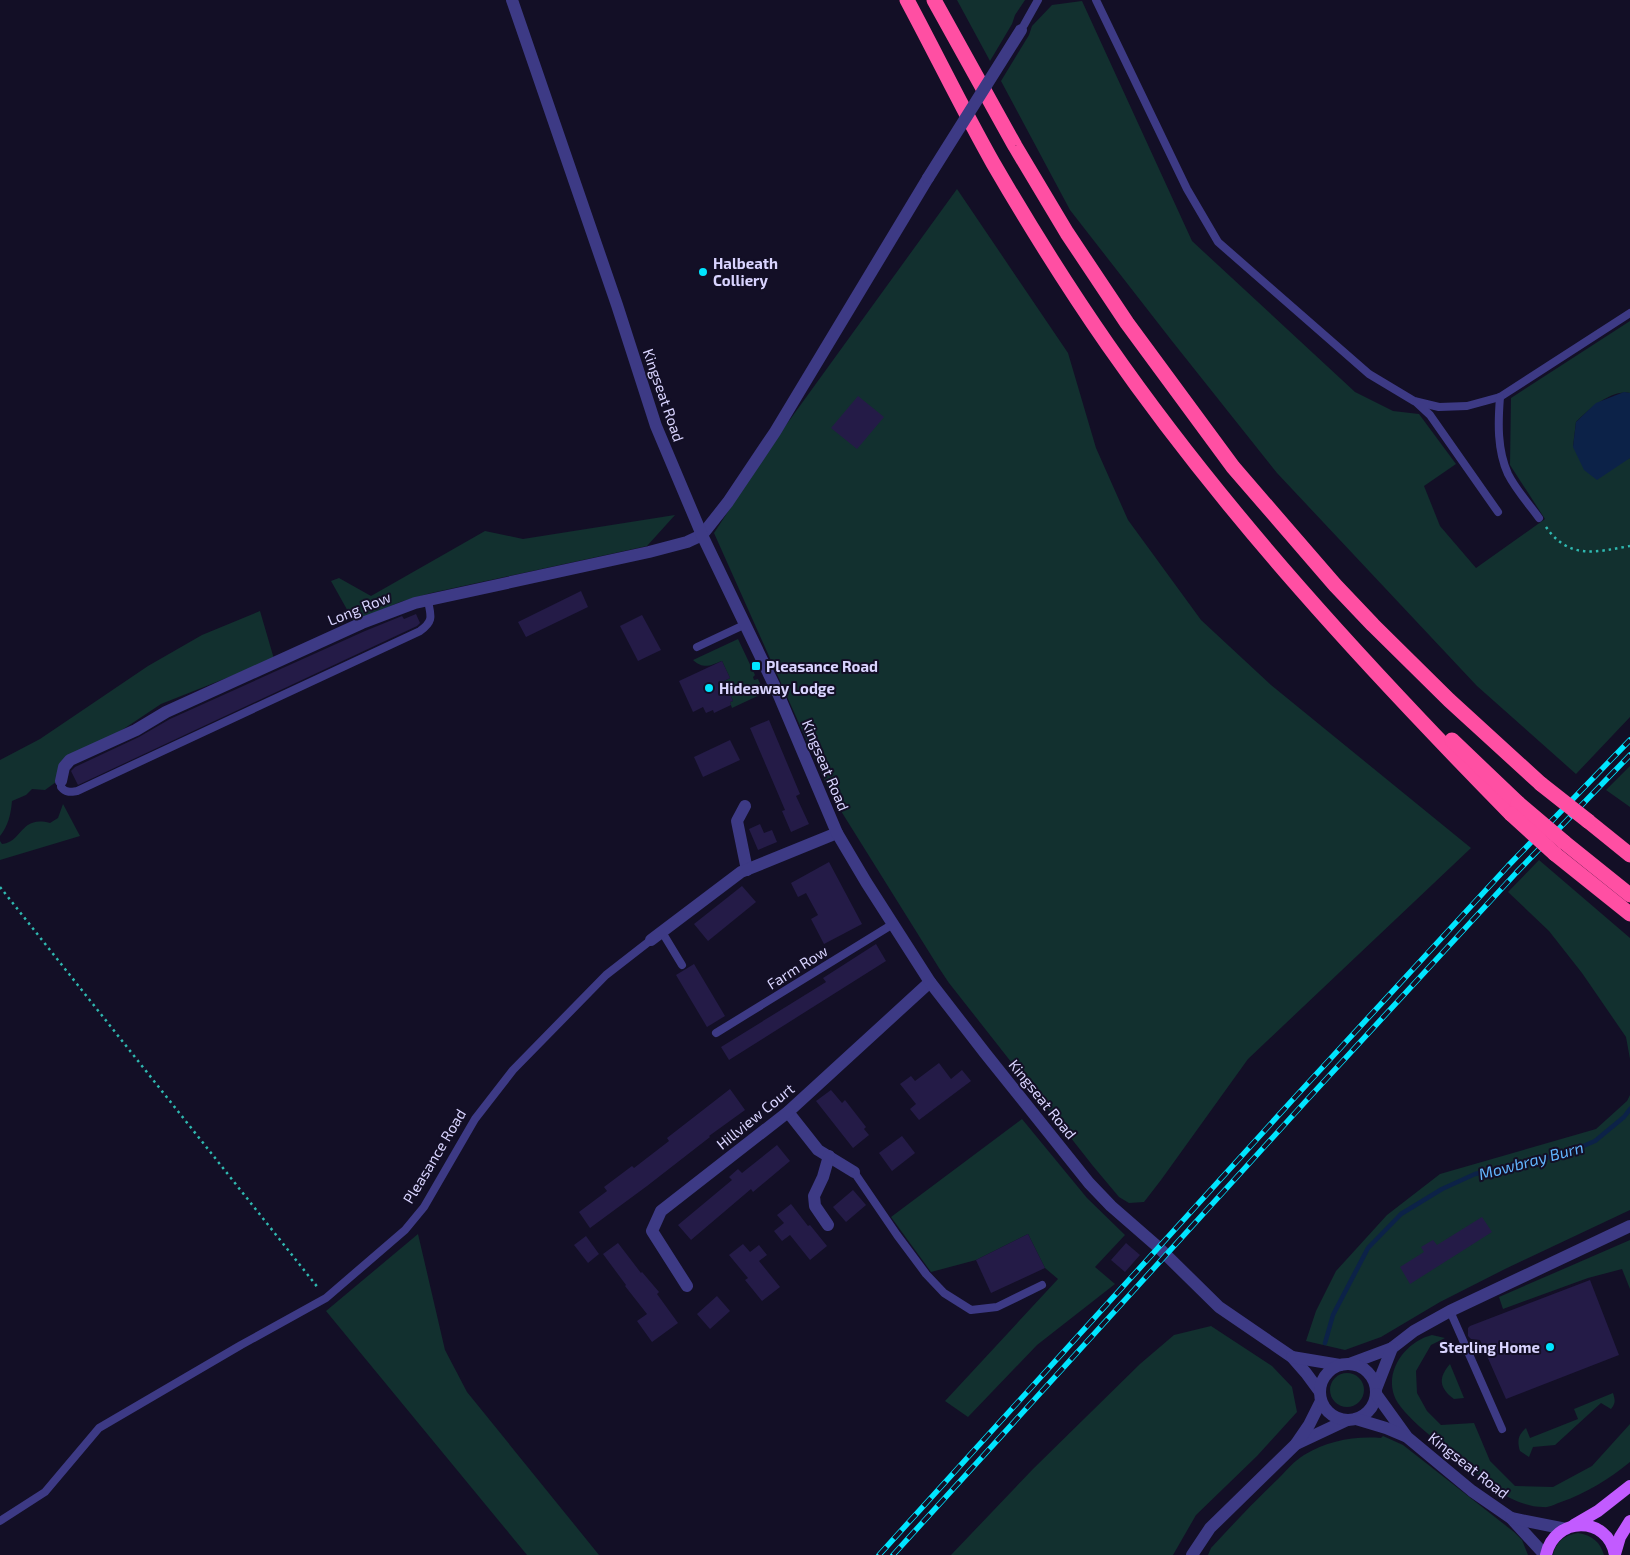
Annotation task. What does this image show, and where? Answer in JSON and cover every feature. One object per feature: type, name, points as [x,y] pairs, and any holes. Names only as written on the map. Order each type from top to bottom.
[{"type":"highway","points":[[907,0],[993,163],[1043,247],[1159,416],[1231,507],[1341,633],[1515,809],[1630,914]]},
{"type":"highway","points":[[934,0],[1024,162],[1067,233],[1139,339],[1233,466],[1299,544],[1373,625],[1449,700],[1543,782],[1588,817],[1630,855]]},
{"type":"highway","points":[[1588,817],[1630,842]]},
{"type":"highway","points":[[1559,848],[1630,895]]},
{"type":"main road","points":[[1569,1527],[1598,1511],[1630,1486]]},
{"type":"main road","points":[[1615,1555],[1620,1537],[1630,1522]]},
{"type":"main road","name":"Kingseat Road","points":[[1546,1555],[1553,1538],[1569,1527],[1584,1525],[1601,1532],[1608,1539],[1615,1555]]},
{"type":"street","name":"Kingseat Road","points":[[512,0],[617,305],[656,426],[702,535],[777,691],[837,832],[866,882],[930,982],[1089,1183],[1111,1206],[1158,1247],[1218,1307],[1292,1357],[1306,1373],[1325,1409],[1339,1419],[1386,1428],[1407,1437],[1472,1490],[1511,1518],[1546,1555]]},
{"type":"street","points":[[702,535],[728,502],[775,432],[928,178],[1023,27]]},
{"type":"street","name":"Long Row","points":[[61,780],[64,767],[70,760],[136,730],[166,712],[362,623],[415,603],[649,552],[688,542],[702,535]]},
{"type":"street","points":[[745,806],[737,821],[747,870]]},
{"type":"street","name":"Pleasance Road","points":[[651,940],[741,872],[837,832]]},
{"type":"street","name":"Hillview Court","points":[[687,1286],[652,1231],[661,1211],[788,1112],[930,982]]},
{"type":"street","points":[[788,1112],[818,1150],[854,1172]]},
{"type":"street","points":[[828,1225],[815,1206],[814,1196],[823,1177],[829,1156]]},
{"type":"street","points":[[1192,1555],[1210,1528],[1296,1444],[1309,1426],[1320,1397],[1325,1376],[1331,1369],[1392,1348],[1414,1332],[1450,1311],[1630,1226]]},
{"type":"street","points":[[1296,1444],[1363,1416],[1370,1410],[1392,1348]]},
{"type":"street","name":"Kingseat Road","points":[[1292,1357],[1359,1366],[1367,1371],[1372,1378],[1376,1392],[1407,1437]]},
{"type":"street","name":"Kingseat Road","points":[[1511,1518],[1569,1527]]},
{"type":"lane","points":[[1023,27],[1038,0]]},
{"type":"lane","points":[[1096,0],[1187,189],[1218,242],[1369,374],[1414,401],[1430,415],[1498,512]]},
{"type":"lane","points":[[1414,401],[1439,407],[1467,406],[1500,398],[1630,313]]},
{"type":"lane","points":[[1500,398],[1498,426],[1507,473],[1539,518]]},
{"type":"lane","points":[[61,780],[61,787],[65,791],[77,791],[420,631],[428,625],[432,617],[428,601]]},
{"type":"lane","points":[[697,647],[746,624]]},
{"type":"lane","name":"Farm Row","points":[[716,1033],[893,924]]},
{"type":"lane","points":[[662,932],[682,965]]},
{"type":"lane","name":"Pleasance Road","points":[[0,1521],[45,1492],[99,1428],[326,1298],[405,1230],[424,1207],[475,1119],[513,1070],[606,975],[651,940]]},
{"type":"lane","points":[[854,1172],[926,1274],[944,1293],[971,1310],[997,1307],[1042,1284]]},
{"type":"lane","points":[[1450,1311],[1502,1429]]},
{"type":"path","points":[[1539,518],[1550,534],[1568,547],[1588,553],[1630,546]]},
{"type":"path","points":[[0,887],[326,1298]]},
{"type":"green space","points":[[957,0],[1025,0],[990,61]]},
{"type":"green space","points":[[1082,1],[1192,241],[1355,392],[1393,411],[1419,414],[1456,464],[1424,486],[1440,526],[1476,568],[1545,519],[1510,465],[1511,398],[1630,321],[1630,393],[1615,394],[1608,397],[1593,406],[1581,417],[1576,422],[1573,447],[1625,460],[1630,458],[1630,717],[1576,774],[1477,686],[1277,473],[1070,210],[1001,81],[1029,35],[1032,26],[1052,5]]},
{"type":"green space","points":[[957,189],[1068,353],[1096,448],[1128,520],[1201,620],[1271,685],[1471,848],[1248,1059],[1144,1202],[1129,1203],[1119,1197],[939,968],[831,795],[714,533],[773,443]]},
{"type":"green space","points":[[675,515],[647,546],[431,593],[400,602],[354,622],[331,581],[339,578],[371,596],[485,531],[523,539]]},
{"type":"green space","points":[[260,611],[274,659],[161,704],[107,740],[68,758],[56,782],[45,790],[32,789],[26,795],[12,801],[9,820],[0,836],[0,760],[40,739],[148,666],[202,635]]},
{"type":"green space","points":[[738,639],[755,675],[753,677],[754,680],[758,679],[764,693],[732,708],[730,702],[733,701],[724,681],[730,678],[722,661],[704,666],[693,660]]},
{"type":"green space","points":[[1630,766],[1630,807],[1606,790]]},
{"type":"green space","points":[[63,804],[80,836],[0,860],[0,841],[2,844],[9,842],[33,823],[50,823],[58,818]]},
{"type":"green space","points":[[1539,860],[1630,938],[1630,1059],[1626,1037],[1582,973],[1549,931],[1508,892]]},
{"type":"green space","points":[[1630,1095],[1630,1210],[1440,1302],[1381,1337],[1345,1350],[1306,1341],[1316,1311],[1336,1271],[1387,1215],[1440,1174],[1596,1129],[1627,1101]]},
{"type":"green space","points":[[1022,1119],[1087,1198],[1125,1235],[1095,1267],[1115,1284],[1037,1345],[968,1417],[945,1401],[1058,1279],[1045,1268],[1028,1234],[976,1260],[931,1272],[891,1217]]},
{"type":"green space","points":[[418,1234],[445,1350],[467,1392],[599,1555],[527,1555],[326,1311]]},
{"type":"green space","points":[[1630,1240],[1630,1289],[1622,1269],[1588,1278],[1503,1309],[1499,1297]]},
{"type":"green space","points":[[1211,1326],[1272,1366],[1292,1387],[1297,1412],[1257,1456],[1196,1515],[1173,1555],[951,1555],[1033,1469],[1140,1364],[1174,1335]]},
{"type":"green space","points":[[1432,1335],[1445,1338],[1431,1345],[1416,1371],[1417,1393],[1427,1411],[1441,1425],[1474,1423],[1490,1461],[1515,1486],[1553,1487],[1592,1466],[1630,1424],[1630,1462],[1589,1490],[1550,1506],[1539,1507],[1526,1504],[1503,1494],[1414,1421],[1398,1403],[1394,1395],[1393,1376],[1395,1366],[1400,1358],[1414,1343]]},
{"type":"green space","points":[[1450,1364],[1464,1398],[1454,1399],[1443,1387],[1443,1374]]},
{"type":"green space","points":[[1347,1373],[1354,1374],[1359,1378],[1363,1383],[1363,1397],[1359,1402],[1354,1406],[1347,1407],[1340,1406],[1335,1402],[1331,1397],[1330,1390],[1331,1383],[1335,1378],[1340,1374]]},
{"type":"green space","points":[[1613,1393],[1615,1401],[1611,1409],[1601,1403],[1555,1445],[1533,1447],[1529,1457],[1520,1451],[1519,1438],[1526,1428],[1530,1438],[1578,1419],[1574,1409]]},
{"type":"green space","points":[[1383,1436],[1403,1445],[1514,1532],[1522,1540],[1528,1555],[1208,1555],[1211,1548],[1236,1521],[1300,1457],[1322,1446],[1341,1440],[1381,1438]]},
{"type":"green space","points":[[1578,1533],[1587,1535],[1595,1540],[1604,1555],[1553,1555],[1559,1542],[1569,1535]]},
{"type":"water","points":[[1624,392],[1630,393],[1630,458],[1597,480],[1584,470],[1573,447],[1576,422],[1596,403]]},
{"type":"building","points":[[858,396],[884,417],[857,449],[831,428]]},
{"type":"building","points":[[581,591],[588,607],[526,637],[518,622]]},
{"type":"building","points":[[416,614],[420,623],[417,626],[78,785],[71,771],[75,767],[139,737],[170,719],[365,631],[402,616],[404,619]]},
{"type":"building","points":[[642,615],[661,650],[638,661],[620,626]]},
{"type":"building","points":[[722,661],[730,678],[724,681],[733,701],[730,702],[731,705],[714,713],[713,710],[706,713],[703,707],[693,712],[679,681]]},
{"type":"building","points":[[769,720],[800,794],[796,796],[809,824],[791,832],[782,811],[785,810],[750,728]]},
{"type":"building","points":[[730,740],[740,760],[703,777],[694,757]]},
{"type":"building","points":[[760,824],[764,833],[772,830],[777,842],[758,850],[749,829]]},
{"type":"building","points":[[829,862],[862,924],[824,944],[811,919],[818,915],[806,893],[798,897],[791,883]]},
{"type":"building","points":[[742,886],[756,902],[708,941],[694,924]]},
{"type":"building","points":[[876,944],[886,961],[729,1060],[721,1047],[826,982],[823,978]]},
{"type":"building","points":[[694,964],[725,1016],[707,1027],[676,975]]},
{"type":"building","points":[[939,1063],[951,1079],[962,1070],[971,1081],[919,1120],[910,1109],[916,1104],[900,1084],[911,1076],[915,1081]]},
{"type":"building","points":[[730,1089],[745,1110],[590,1228],[579,1212],[607,1191],[604,1187],[632,1166],[634,1168],[669,1141],[667,1138]]},
{"type":"building","points":[[831,1090],[842,1103],[845,1100],[866,1127],[864,1129],[869,1135],[853,1148],[816,1101]]},
{"type":"building","points":[[902,1136],[915,1153],[892,1171],[879,1153]]},
{"type":"building","points":[[777,1145],[790,1161],[753,1192],[751,1189],[691,1240],[678,1225],[732,1180],[729,1177],[738,1169],[742,1173]]},
{"type":"building","points":[[853,1190],[866,1205],[846,1222],[833,1207]]},
{"type":"building","points":[[791,1204],[827,1246],[810,1260],[790,1235],[782,1241],[774,1231],[784,1223],[777,1215]]},
{"type":"building","points":[[1482,1217],[1492,1232],[1410,1284],[1400,1267],[1424,1252],[1421,1247],[1433,1240],[1437,1245]]},
{"type":"building","points":[[1028,1234],[1045,1268],[991,1293],[976,1260]]},
{"type":"building","points":[[586,1236],[599,1254],[588,1263],[574,1245]]},
{"type":"building","points":[[618,1243],[641,1273],[659,1292],[657,1294],[678,1323],[652,1342],[637,1321],[647,1314],[603,1254]]},
{"type":"building","points":[[1126,1243],[1140,1255],[1125,1272],[1111,1260]]},
{"type":"building","points":[[743,1244],[750,1252],[759,1245],[767,1255],[759,1261],[780,1287],[762,1301],[745,1280],[748,1278],[729,1255]]},
{"type":"building","name":"Sterling Home","points":[[1590,1280],[1619,1355],[1506,1399],[1480,1340],[1471,1339],[1468,1336],[1468,1328]]},
{"type":"building","points":[[717,1296],[730,1311],[710,1329],[697,1314]]},
{"type":"waterway","name":"Mowbray Burn","points":[[1325,1343],[1333,1315],[1368,1248],[1401,1214],[1442,1189],[1475,1174],[1567,1153],[1595,1141],[1624,1117],[1630,1109]]},
{"type":"railway","points":[[879,1555],[1508,866],[1630,740]]},
{"type":"railway","points":[[893,1555],[1305,1102],[1516,873],[1630,755]]},
{"type":"place","name":"Halbeath Colliery","points":[[703,272]]},
{"type":"place","name":"Pleasance Road","points":[[756,666]]},
{"type":"place","name":"Hideaway Lodge","points":[[709,688]]},
{"type":"place","name":"Sterling Home","points":[[1550,1347]]}]
